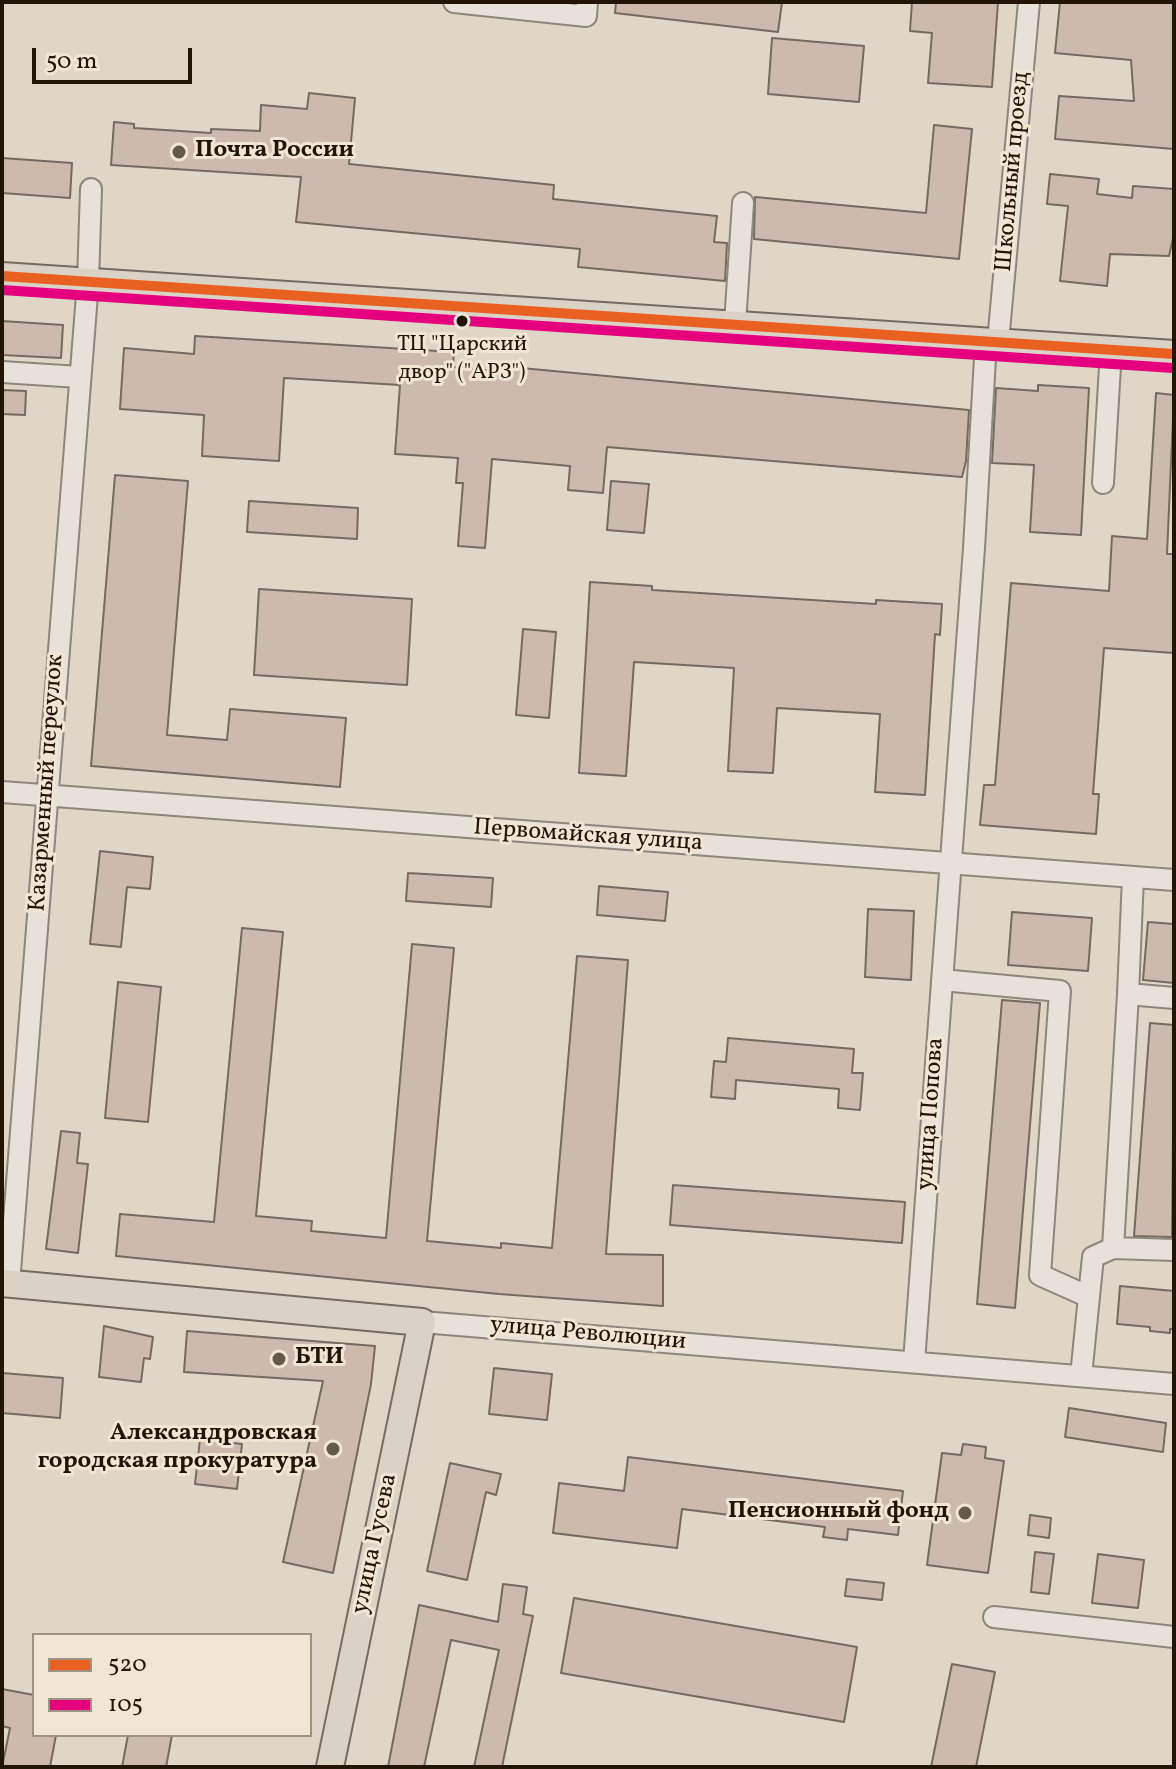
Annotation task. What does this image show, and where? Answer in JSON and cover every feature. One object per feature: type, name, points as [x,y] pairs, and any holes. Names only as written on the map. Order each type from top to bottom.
[{"type":"main road","points":[[2,276],[1174,354]]},
{"type":"main road","name":"улица Революции","points":[[5,1284],[422,1322]]},
{"type":"main road","name":"улица Гусева","points":[[330,1767],[422,1322]]},
{"type":"street","points":[[454,2],[586,16],[587,2]]},
{"type":"street","name":"Школьный проезд","points":[[950,865],[992,341],[1029,2]]},
{"type":"street","name":"Казарменный переулок","points":[[5,1284],[88,282],[91,189]]},
{"type":"street","points":[[735,324],[743,203]]},
{"type":"street","points":[[1103,483],[1111,350]]},
{"type":"street","points":[[2,372],[79,377]]},
{"type":"street","name":"Первомайская улица","points":[[2,792],[1174,880]]},
{"type":"street","name":"улица Попова","points":[[914,1362],[950,865]]},
{"type":"street","points":[[1113,1248],[1133,877]]},
{"type":"street","points":[[942,980],[1060,991],[1040,1275],[1087,1296]]},
{"type":"street","points":[[1128,994],[1174,998]]},
{"type":"street","points":[[1081,1376],[1093,1257],[1113,1248],[1174,1250]]},
{"type":"street","name":"улица Революции","points":[[422,1322],[1174,1384]]},
{"type":"street","points":[[994,1617],[1174,1637]]},
{"type":"building","points":[[616,2],[782,2],[778,32],[615,13]]},
{"type":"building","points":[[912,2],[998,2],[992,87],[928,83],[932,33],[910,31]]},
{"type":"building","points":[[1060,2],[1174,2],[1174,149],[1055,139],[1059,96],[1134,101],[1131,60],[1055,53]]},
{"type":"building","points":[[772,38],[864,46],[859,102],[768,94]]},
{"type":"building","points":[[309,93],[355,98],[349,164],[554,185],[553,199],[717,216],[714,242],[727,243],[725,281],[578,267],[580,249],[296,222],[301,177],[111,165],[114,122],[134,124],[134,128],[211,133],[211,129],[260,131],[261,105],[307,109]]},
{"type":"building","points":[[934,125],[972,129],[959,259],[754,239],[755,197],[926,213]]},
{"type":"building","points":[[2,158],[72,163],[70,198],[2,193]]},
{"type":"building","points":[[1050,174],[1099,179],[1097,194],[1132,198],[1133,186],[1174,189],[1174,234],[1169,256],[1110,254],[1107,286],[1060,281],[1068,206],[1047,204]]},
{"type":"building","points":[[2,321],[63,325],[61,358],[2,355]]},
{"type":"building","points":[[195,336],[454,352],[453,367],[499,371],[500,366],[969,410],[966,461],[962,477],[607,447],[603,493],[568,490],[570,466],[492,459],[485,548],[458,546],[463,483],[456,483],[458,458],[395,454],[400,385],[284,378],[279,461],[202,456],[204,415],[120,409],[124,348],[194,354]]},
{"type":"building","points":[[1038,385],[1089,388],[1081,535],[1030,532],[1034,465],[992,463],[996,388],[1038,391]]},
{"type":"building","points":[[2,390],[26,391],[25,415],[2,414]]},
{"type":"building","points":[[1156,393],[1174,395],[1167,554],[1174,554],[1174,653],[1104,648],[1093,794],[1099,794],[1096,834],[980,825],[984,785],[995,785],[1011,583],[1109,591],[1112,536],[1147,539]]},
{"type":"building","points":[[115,475],[188,481],[167,735],[227,740],[230,709],[346,718],[340,787],[91,766]]},
{"type":"building","points":[[611,481],[649,484],[644,533],[607,530]]},
{"type":"building","points":[[249,501],[358,508],[357,539],[247,532]]},
{"type":"building","points":[[590,582],[652,586],[652,590],[876,604],[876,600],[942,604],[940,635],[935,634],[925,795],[875,792],[880,714],[777,708],[773,773],[728,771],[734,668],[634,662],[626,776],[579,773]]},
{"type":"building","points":[[259,589],[412,599],[407,685],[254,675]]},
{"type":"building","points":[[523,629],[556,632],[549,718],[516,715]]},
{"type":"building","points":[[100,851],[153,857],[150,889],[127,887],[121,947],[90,944]]},
{"type":"building","points":[[408,873],[493,878],[491,907],[406,901]]},
{"type":"building","points":[[599,886],[668,892],[665,921],[597,915]]},
{"type":"building","points":[[868,909],[914,911],[911,980],[865,977]]},
{"type":"building","points":[[1012,912],[1092,918],[1088,971],[1008,965]]},
{"type":"building","points":[[1148,922],[1174,924],[1174,983],[1143,980]]},
{"type":"building","points":[[242,928],[283,932],[256,1216],[312,1221],[311,1231],[386,1238],[412,944],[454,948],[427,1241],[501,1248],[501,1243],[552,1248],[577,956],[628,960],[606,1254],[663,1255],[663,1306],[499,1294],[116,1256],[120,1214],[214,1222]]},
{"type":"building","points":[[118,982],[161,987],[148,1122],[105,1118]]},
{"type":"building","points":[[1002,1000],[1040,1003],[1015,1308],[977,1304]]},
{"type":"building","points":[[1150,1023],[1174,1025],[1172,1237],[1134,1236]]},
{"type":"building","points":[[728,1038],[854,1049],[852,1073],[863,1073],[860,1110],[838,1108],[839,1089],[736,1080],[735,1099],[711,1097],[714,1061],[726,1062]]},
{"type":"building","points":[[61,1131],[80,1133],[77,1163],[88,1164],[78,1253],[46,1249]]},
{"type":"building","points":[[673,1185],[905,1202],[902,1243],[670,1225]]},
{"type":"building","points":[[1120,1286],[1174,1291],[1174,1329],[1170,1329],[1170,1333],[1150,1331],[1150,1327],[1117,1324]]},
{"type":"building","points":[[104,1326],[153,1337],[150,1359],[144,1358],[141,1382],[99,1377]]},
{"type":"building","points":[[187,1331],[375,1346],[371,1384],[333,1573],[283,1562],[323,1381],[184,1372]]},
{"type":"building","points":[[494,1368],[552,1374],[547,1420],[489,1414]]},
{"type":"building","points":[[2,1373],[63,1378],[60,1418],[2,1413]]},
{"type":"building","points":[[1069,1408],[1166,1423],[1163,1452],[1065,1437]]},
{"type":"building","points":[[200,1439],[242,1444],[237,1489],[195,1484]]},
{"type":"building","name":"Пенсионный фонд","points":[[963,1444],[986,1447],[985,1458],[1004,1461],[988,1573],[927,1565],[942,1453],[961,1455]]},
{"type":"building","points":[[628,1457],[903,1491],[898,1535],[848,1529],[847,1540],[823,1537],[825,1527],[682,1509],[677,1548],[553,1533],[559,1483],[624,1491]]},
{"type":"building","points":[[450,1463],[501,1474],[496,1495],[486,1492],[467,1580],[427,1571]]},
{"type":"building","points":[[1030,1515],[1051,1518],[1049,1538],[1028,1535]]},
{"type":"building","points":[[1035,1552],[1054,1554],[1049,1594],[1031,1592]]},
{"type":"building","points":[[1098,1554],[1144,1560],[1138,1608],[1092,1603]]},
{"type":"building","points":[[847,1579],[884,1583],[882,1600],[845,1596]]},
{"type":"building","points":[[503,1584],[527,1587],[523,1614],[533,1616],[502,1767],[474,1767],[499,1650],[451,1640],[424,1767],[388,1767],[419,1605],[498,1622]]},
{"type":"building","points":[[574,1598],[857,1647],[844,1722],[561,1673]]},
{"type":"building","points":[[952,1664],[995,1672],[976,1767],[931,1767]]},
{"type":"building","points":[[2,1689],[32,1695],[32,1737],[56,1737],[50,1767],[2,1767],[10,1728],[2,1726]]},
{"type":"building","points":[[128,1737],[172,1737],[166,1767],[122,1767]]},
{"type":"transit line","name":"520","points":[[2,276],[1174,354]]},
{"type":"transit line","name":"105","points":[[2,290],[1173,368]]},
{"type":"place","name":"Почта России","points":[[179,152]]},
{"type":"place","name":"ТЦ \"Царский двор\" (\"АРЗ\")","points":[[462,321]]},
{"type":"place","name":"БТИ","points":[[279,1359]]},
{"type":"place","name":"Александровская городская прокуратура","points":[[333,1449]]},
{"type":"place","name":"Пенсионный фонд","points":[[965,1513]]}]
